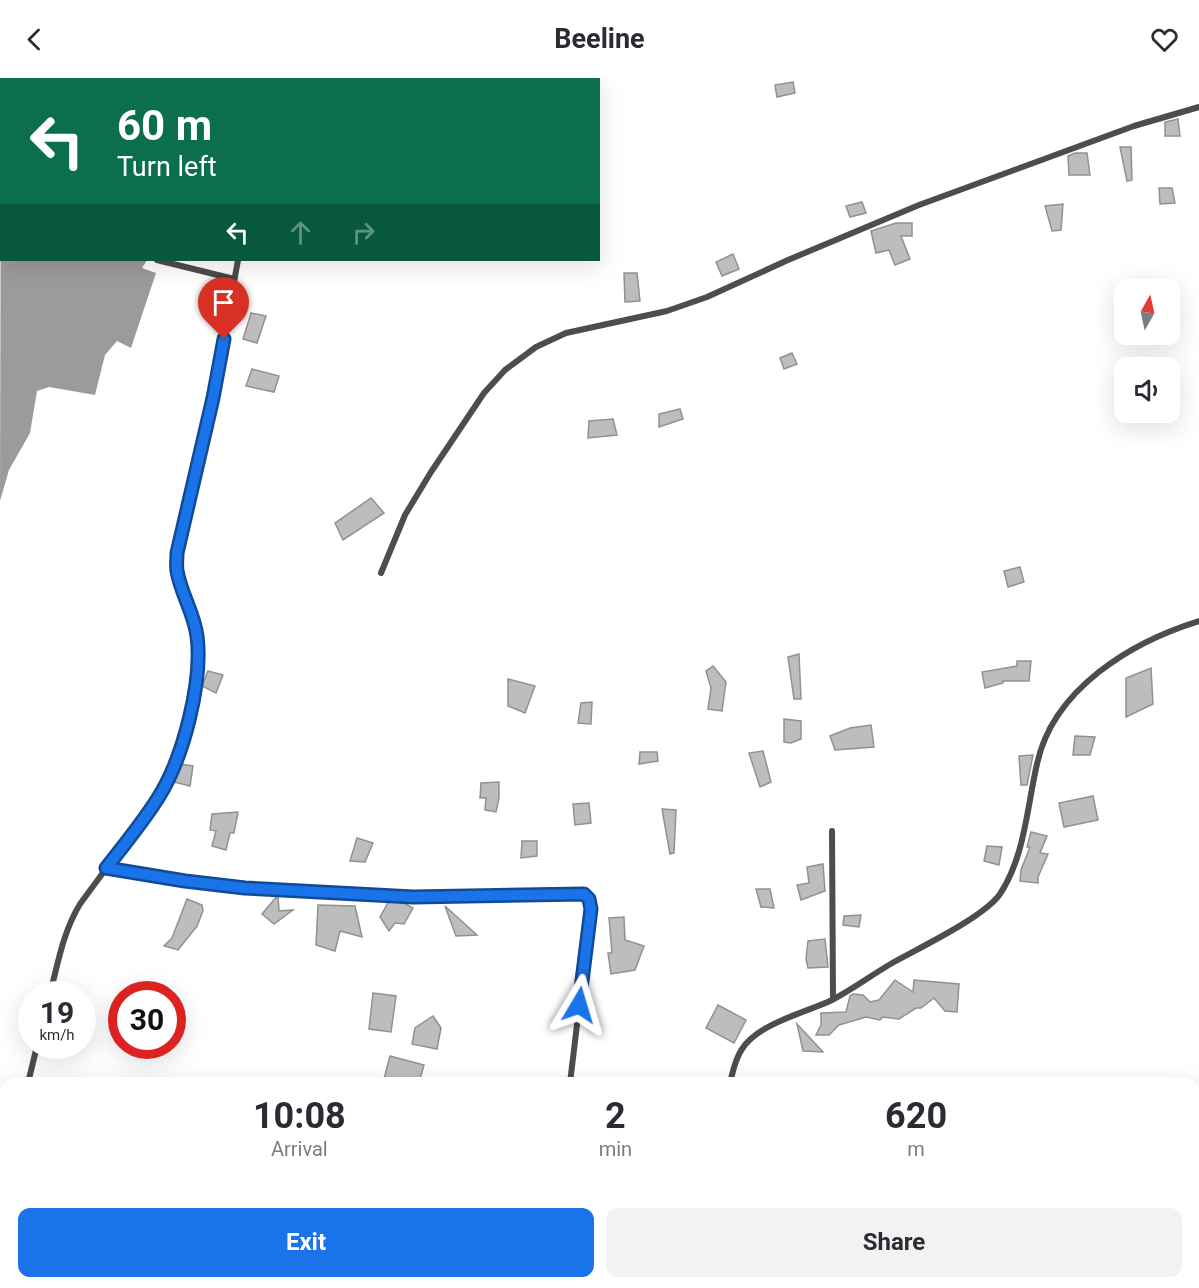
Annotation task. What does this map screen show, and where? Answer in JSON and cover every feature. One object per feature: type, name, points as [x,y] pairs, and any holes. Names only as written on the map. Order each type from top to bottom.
[{"type":"street","points":[[381,573],[405,515],[484,393],[505,370],[536,347],[566,333],[667,311],[707,297],[919,205],[1134,126],[1199,107]]},
{"type":"street","points":[[161,261],[234,279]]},
{"type":"street","points":[[53,981],[69,921],[158,798],[168,780],[195,696],[199,661],[197,635],[177,570],[177,553],[213,398],[238,261]]},
{"type":"street","points":[[731,1077],[735,1060],[742,1047],[754,1036],[783,1020],[833,999],[869,976],[961,925],[999,896],[1009,877],[1021,842],[1041,744],[1055,716],[1076,692],[1109,666],[1146,642],[1199,621]]},
{"type":"street","points":[[832,831],[833,999]]},
{"type":"street","points":[[106,868],[245,888],[413,897],[584,894],[589,899],[591,909],[571,1077]]},
{"type":"street","points":[[30,1077],[34,1059]]},
{"type":"shaded area","points":[[1,261],[146,261],[142,268],[156,273],[131,348],[117,341],[105,355],[95,395],[49,387],[37,391],[30,433],[9,470],[0,501]]},
{"type":"building","points":[[793,82],[795,93],[777,97],[775,85]]},
{"type":"building","points":[[1178,119],[1180,136],[1165,136],[1165,122]]},
{"type":"building","points":[[1120,147],[1131,147],[1132,180],[1127,181]]},
{"type":"building","points":[[1075,153],[1087,153],[1090,175],[1069,175],[1068,156]]},
{"type":"building","points":[[1159,188],[1172,188],[1175,203],[1160,204]]},
{"type":"building","points":[[862,202],[866,213],[850,217],[846,206]]},
{"type":"building","points":[[1063,204],[1061,230],[1052,231],[1045,206]]},
{"type":"building","points":[[896,223],[912,223],[912,236],[901,236],[910,259],[895,265],[889,250],[876,253],[871,231]]},
{"type":"building","points":[[733,254],[739,269],[722,276],[716,262]]},
{"type":"building","points":[[624,273],[637,273],[640,301],[625,302]]},
{"type":"building","points":[[251,313],[266,316],[257,343],[243,339]]},
{"type":"building","points":[[792,353],[797,364],[784,369],[780,358]]},
{"type":"building","points":[[252,369],[279,376],[274,392],[246,386]]},
{"type":"building","points":[[680,409],[683,419],[659,427],[659,414]]},
{"type":"building","points":[[613,419],[617,435],[588,438],[589,421]]},
{"type":"building","points":[[371,498],[384,513],[343,540],[335,523]]},
{"type":"building","points":[[1020,567],[1024,582],[1008,587],[1004,571]]},
{"type":"building","points":[[799,654],[801,699],[794,699],[788,657]]},
{"type":"building","points":[[1017,661],[1031,661],[1029,681],[1003,681],[1003,683],[985,688],[982,672],[1017,666]]},
{"type":"building","points":[[713,666],[726,682],[722,711],[708,709],[711,688],[706,671]]},
{"type":"building","points":[[1151,668],[1153,704],[1126,717],[1126,678]]},
{"type":"building","points":[[208,671],[223,675],[216,693],[202,686]]},
{"type":"building","points":[[508,679],[535,686],[525,713],[508,706]]},
{"type":"building","points":[[592,702],[591,724],[578,723],[581,703]]},
{"type":"building","points":[[784,719],[801,721],[801,739],[791,743],[784,742]]},
{"type":"building","points":[[871,725],[874,747],[835,750],[830,736],[850,728]]},
{"type":"building","points":[[1075,736],[1095,737],[1090,755],[1073,755]]},
{"type":"building","points":[[763,751],[771,782],[760,787],[749,753]]},
{"type":"building","points":[[640,752],[657,752],[658,761],[639,764]]},
{"type":"building","points":[[1033,755],[1027,785],[1021,785],[1019,756]]},
{"type":"building","points":[[180,764],[193,766],[190,786],[174,782]]},
{"type":"building","points":[[499,782],[496,812],[485,810],[486,798],[480,798],[481,783]]},
{"type":"building","points":[[1093,796],[1098,820],[1064,827],[1059,803]]},
{"type":"building","points":[[589,803],[591,823],[575,825],[573,804]]},
{"type":"building","points":[[662,809],[676,810],[674,853],[670,854]]},
{"type":"building","points":[[238,812],[234,833],[230,833],[226,850],[212,846],[216,831],[210,830],[212,814]]},
{"type":"building","points":[[1031,832],[1047,836],[1040,853],[1048,854],[1038,877],[1038,883],[1020,881],[1021,870],[1030,847],[1027,847]]},
{"type":"building","points":[[357,838],[373,843],[365,862],[350,861]]},
{"type":"building","points":[[522,841],[537,841],[537,856],[521,858]]},
{"type":"building","points":[[987,846],[1002,847],[999,865],[984,861]]},
{"type":"building","points":[[823,864],[825,891],[801,900],[797,885],[809,883],[807,867]]},
{"type":"building","points":[[756,889],[770,889],[774,908],[761,907]]},
{"type":"building","points":[[278,895],[279,911],[293,910],[274,924],[262,914]]},
{"type":"building","points":[[187,899],[202,905],[203,911],[197,926],[178,950],[164,946],[172,938]]},
{"type":"building","points":[[389,901],[402,902],[413,908],[404,924],[395,923],[389,931],[380,917]]},
{"type":"building","points":[[318,905],[355,906],[362,937],[340,931],[335,951],[316,945]]},
{"type":"building","points":[[445,906],[477,935],[456,936]]},
{"type":"building","points":[[861,915],[859,927],[843,925],[844,916]]},
{"type":"building","points":[[624,917],[625,940],[644,946],[635,970],[611,974],[608,953],[612,953],[609,918]]},
{"type":"building","points":[[825,939],[828,967],[808,968],[806,959],[808,941]]},
{"type":"building","points":[[895,980],[913,992],[914,980],[959,984],[957,1012],[945,1011],[934,998],[921,1008],[916,1008],[899,1019],[883,1017],[880,1020],[866,1017],[839,1025],[829,1035],[816,1035],[821,1025],[821,1013],[846,1012],[850,996],[853,994],[863,995],[870,1002],[879,1000]]},
{"type":"building","points":[[373,993],[396,996],[391,1032],[369,1029]]},
{"type":"building","points":[[718,1005],[746,1020],[734,1043],[706,1028]]},
{"type":"building","points":[[433,1016],[441,1028],[437,1049],[412,1044],[415,1028]]},
{"type":"building","points":[[797,1024],[823,1052],[803,1051]]},
{"type":"building","points":[[390,1056],[424,1065],[421,1077],[385,1077]]},
{"type":"route","points":[[224,339],[213,398],[177,553],[177,570],[197,635],[199,661],[195,696],[168,780],[132,835],[106,868],[245,888],[413,897],[584,894],[589,899],[591,909],[579,1005]]}]
